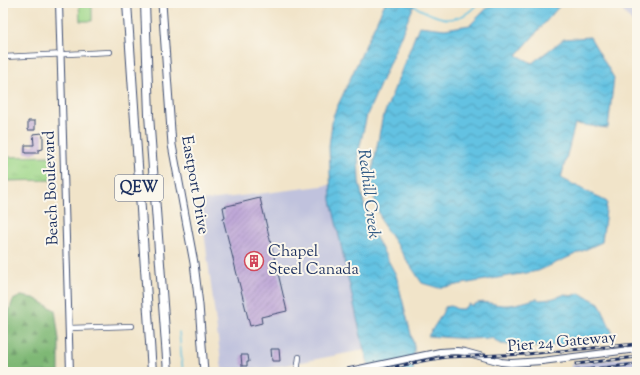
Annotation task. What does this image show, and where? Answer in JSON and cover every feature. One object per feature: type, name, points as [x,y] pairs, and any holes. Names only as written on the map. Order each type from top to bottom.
[{"type":"highway","points":[[120,3],[128,20]]},
{"type":"highway","name":"QEW","points":[[127,3],[152,372]]},
{"type":"highway","name":"QEW","points":[[145,3],[149,115],[168,372]]},
{"type":"main road","name":"Eastport Drive","points":[[162,3],[172,145],[194,263],[200,311],[204,372]]},
{"type":"street","name":"Beach Boulevard","points":[[59,3],[70,372]]},
{"type":"street","points":[[3,57],[110,52]]},
{"type":"street","points":[[69,328],[132,326]]},
{"type":"street","name":"Pier 24 Gateway","points":[[345,372],[440,352],[457,351],[501,362],[523,362],[637,349]]},
{"type":"street","points":[[297,372],[298,357]]},
{"type":"shaded area","points":[[616,3],[637,3],[637,28]]},
{"type":"shaded area","points":[[330,185],[331,200],[364,350],[265,369],[222,369],[200,201]]},
{"type":"shaded area","points":[[637,357],[637,372],[572,372],[571,364]]},
{"type":"green space","points":[[79,3],[92,3],[92,21],[80,21]]},
{"type":"green space","points":[[53,156],[53,180],[3,181],[3,157]]},
{"type":"green space","points":[[21,296],[34,298],[55,310],[59,339],[59,372],[3,372],[3,328],[13,300]]},
{"type":"water","points":[[385,3],[415,3],[367,115],[358,154],[359,181],[368,223],[396,275],[414,346],[414,372],[371,372],[364,350],[331,200],[329,146],[333,116]]},
{"type":"water","points":[[492,3],[562,3],[517,55],[532,63],[564,39],[590,37],[614,78],[608,128],[575,124],[561,178],[607,202],[602,242],[538,271],[439,288],[422,283],[382,223],[370,183],[382,120],[419,26],[445,29],[470,25]]},
{"type":"water","points":[[579,293],[599,303],[615,338],[537,347],[501,344],[492,338],[469,339],[428,336],[445,307],[451,306],[457,309],[463,309],[469,304],[472,306],[482,302],[510,305],[536,299],[550,299],[565,294],[571,296]]},
{"type":"building","points":[[28,121],[35,121],[35,130],[28,130]]},
{"type":"building","points":[[43,133],[43,149],[38,150],[38,153],[25,153],[25,145],[34,145],[33,134]]},
{"type":"building","name":"Chapel Steel Canada","points":[[260,198],[287,311],[261,317],[262,323],[250,326],[223,219],[225,218],[223,207]]},
{"type":"building","points":[[271,349],[279,349],[280,361],[272,361]]},
{"type":"building","points":[[241,355],[248,355],[249,362],[247,362],[247,366],[242,366]]},
{"type":"waterway","points":[[414,6],[431,15],[447,19],[463,16],[478,3]]},
{"type":"waterway","points":[[179,332],[183,372]]},
{"type":"railway","points":[[373,372],[446,357],[527,354],[637,344]]},
{"type":"railway","points":[[576,364],[637,357]]},
{"type":"railway","points":[[576,371],[637,364]]},
{"type":"place","name":"Chapel Steel Canada","points":[[254,261]]},
{"type":"water label","name":"Redhill Creek","points":[[368,194]]}]
